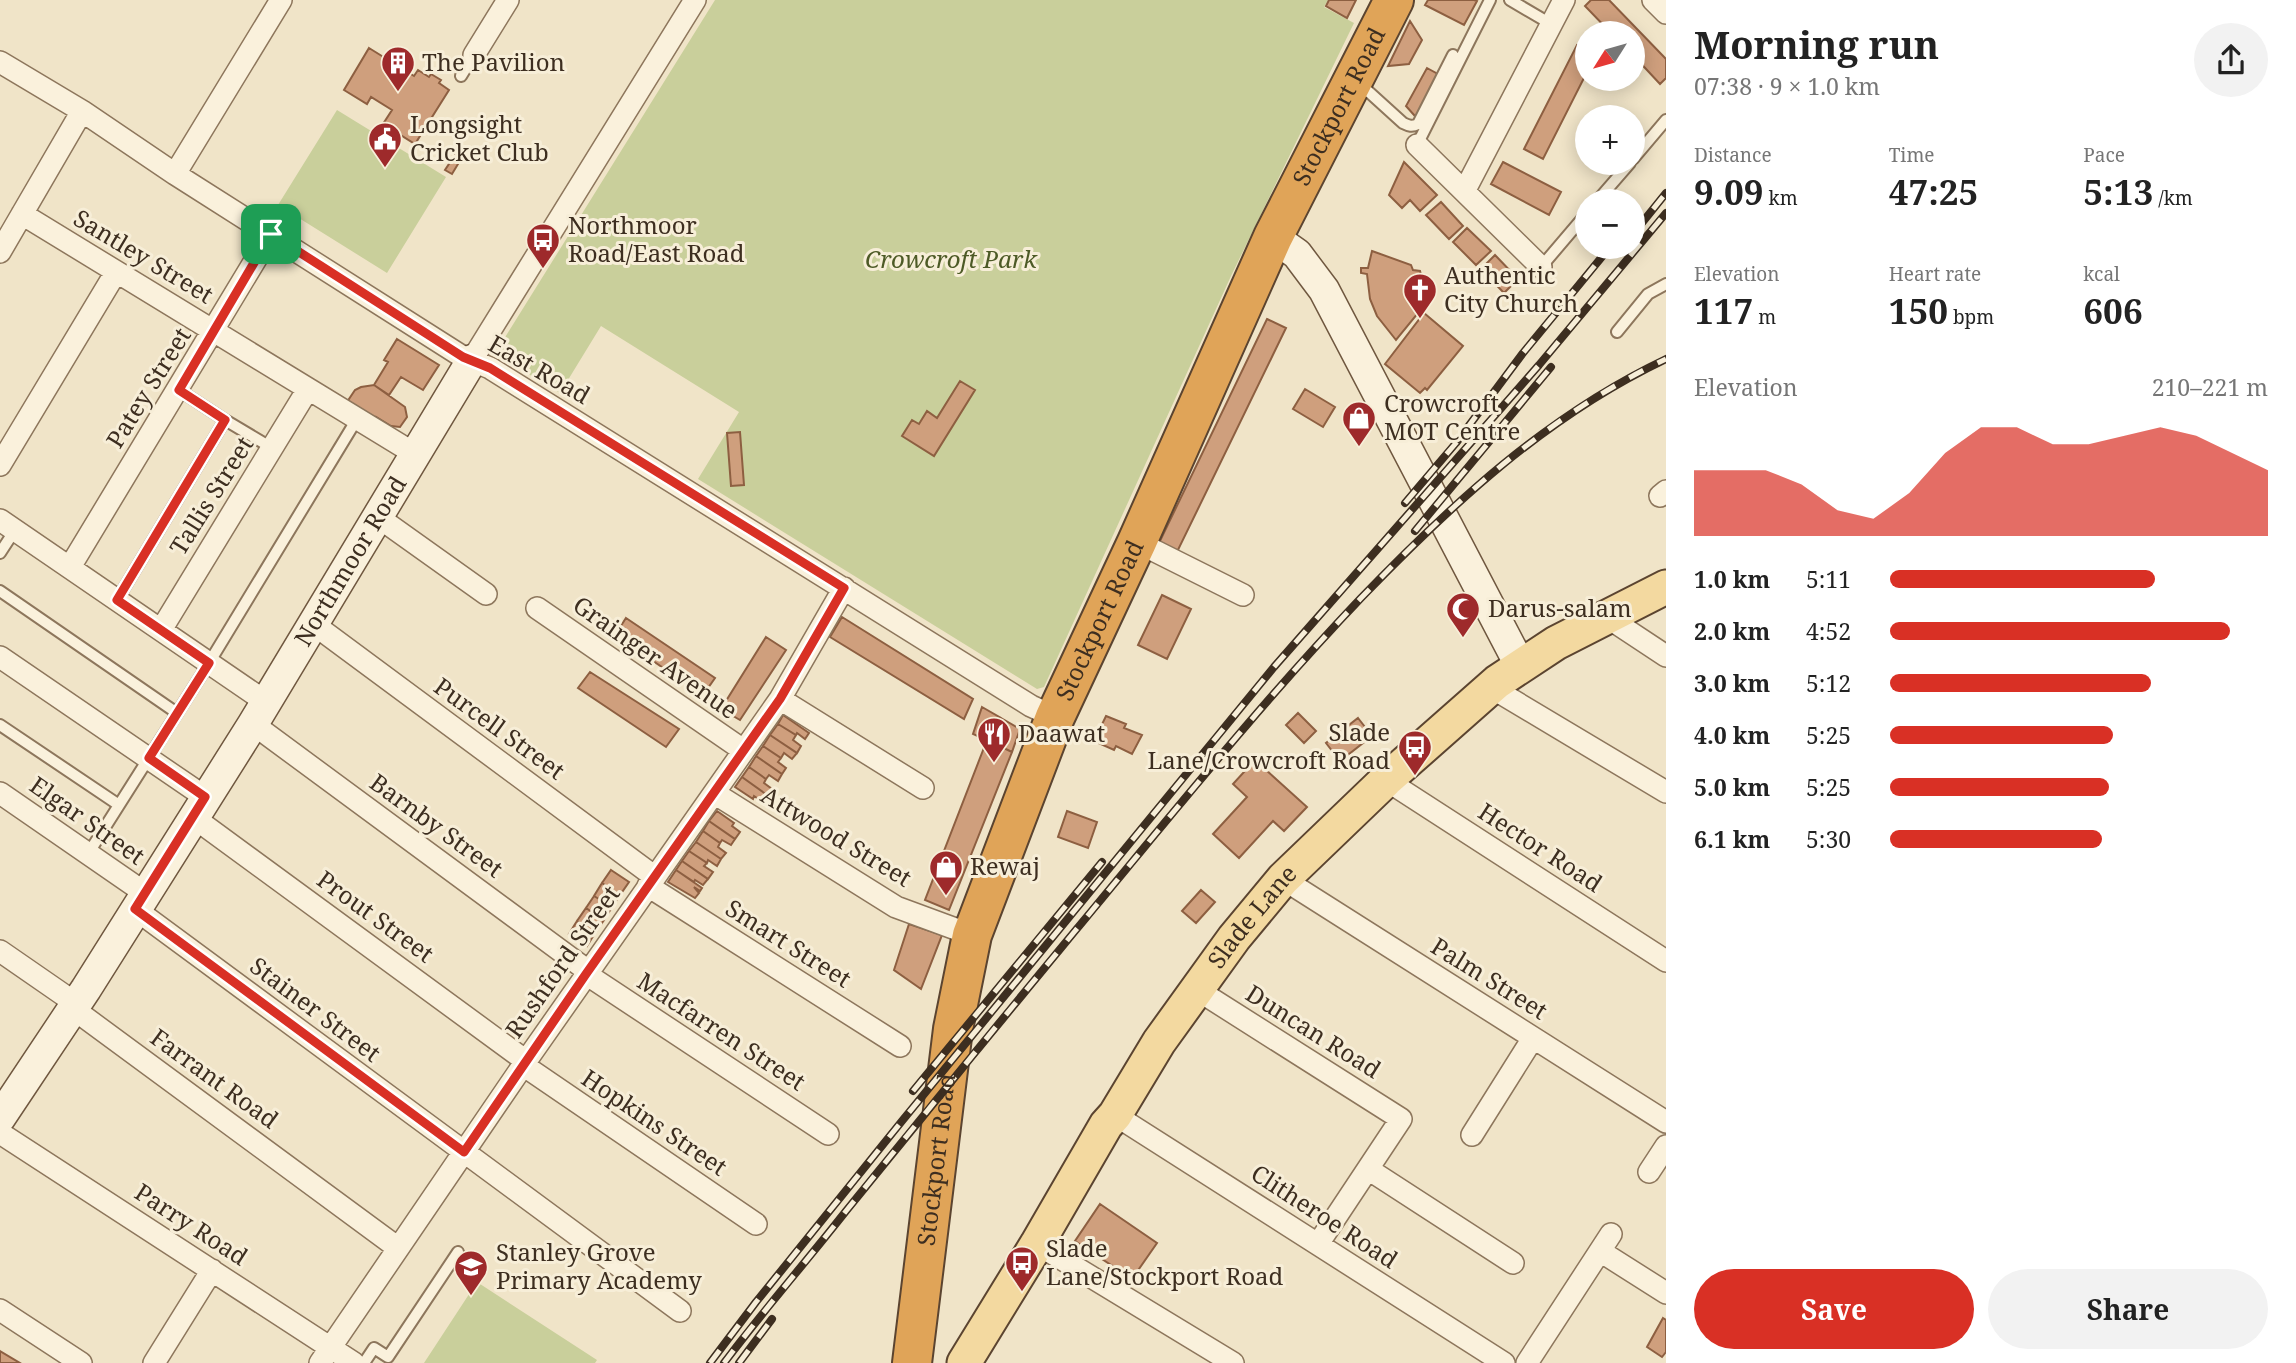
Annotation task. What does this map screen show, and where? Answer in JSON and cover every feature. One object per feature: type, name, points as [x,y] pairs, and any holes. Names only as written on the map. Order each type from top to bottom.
[{"type":"highway","name":"Stockport Road","points":[[913,1363],[953,1029],[972,935],[1055,717],[1137,542],[1273,237],[1394,0]]},
{"type":"main road","name":"Slade Lane","points":[[964,1363],[1106,1125],[1115,1115],[1159,1042],[1234,938],[1283,879],[1386,780],[1492,688],[1556,643],[1666,587]]},
{"type":"street","points":[[175,174],[281,0]]},
{"type":"street","name":"Northmoor Road","points":[[2,1114],[75,1006],[259,713],[472,360],[695,0]]},
{"type":"street","points":[[1465,190],[1564,0]]},
{"type":"street","points":[[1653,0],[1666,13]]},
{"type":"street","points":[[474,55],[502,2]]},
{"type":"street","name":"East Road","points":[[0,62],[82,111],[175,174],[463,357],[490,368],[1031,706],[1055,717]]},
{"type":"street","points":[[0,252],[82,111]]},
{"type":"street","points":[[1417,145],[1541,267]]},
{"type":"street","name":"Santley Street","points":[[22,214],[415,454]]},
{"type":"street","name":"Patey Street","points":[[70,567],[271,234]]},
{"type":"street","points":[[1273,237],[1297,254],[1324,290],[1521,667]]},
{"type":"street","points":[[0,465],[116,272]]},
{"type":"street","name":"Tallis Street","points":[[161,630],[308,389]]},
{"type":"street","points":[[378,517],[486,593]]},
{"type":"street","name":"Barnby Street","points":[[8,525],[209,663],[259,713],[587,972]]},
{"type":"street","points":[[1137,542],[1243,595]]},
{"type":"street","name":"Rushford Street","points":[[325,1355],[587,972],[780,699],[844,588]]},
{"type":"street","name":"Grainger Avenue","points":[[537,608],[743,750]]},
{"type":"street","points":[[1608,617],[1666,656]]},
{"type":"street","name":"Purcell Street","points":[[312,623],[652,881]]},
{"type":"street","name":"Prout Street","points":[[0,657],[149,758],[199,807],[524,1063]]},
{"type":"street","points":[[1492,688],[1666,792]]},
{"type":"street","points":[[780,699],[923,788]]},
{"type":"street","name":"Hector Road","points":[[1386,780],[1666,961]]},
{"type":"street","name":"Elgar Street","points":[[0,793],[88,854],[140,901]]},
{"type":"street","name":"Attwood Street","points":[[715,793],[896,907],[972,935]]},
{"type":"street","name":"Palm Street","points":[[1283,879],[1666,1122]]},
{"type":"street","name":"Smart Street","points":[[652,881],[900,1046]]},
{"type":"street","name":"Stainer Street","points":[[140,901],[464,1152],[680,1311]]},
{"type":"street","name":"Farrant Road","points":[[0,951],[62,994],[82,1015],[398,1248]]},
{"type":"street","name":"Macfarren Street","points":[[587,972],[828,1134]]},
{"type":"street","name":"Duncan Road","points":[[1196,989],[1401,1119],[1368,1169]]},
{"type":"street","points":[[1472,1135],[1533,1038]]},
{"type":"street","name":"Hopkins Street","points":[[524,1063],[756,1224]]},
{"type":"street","name":"Parry Road","points":[[2,1114],[325,1355],[354,1363]]},
{"type":"street","name":"Clitheroe Road","points":[[1115,1115],[1504,1363]]},
{"type":"street","points":[[1648,1172],[1666,1146]]},
{"type":"street","points":[[1318,1244],[1368,1169],[1513,1263]]},
{"type":"street","points":[[1527,1363],[1606,1242],[1666,1293]]},
{"type":"street","points":[[1037,1244],[1233,1363]]},
{"type":"street","points":[[154,1363],[212,1270]]},
{"type":"street","points":[[0,1310],[59,1357],[81,1363]]},
{"type":"lane","points":[[1417,145],[1490,0]]},
{"type":"lane","points":[[1510,0],[1551,24]]},
{"type":"lane","points":[[461,76],[474,55]]},
{"type":"lane","points":[[1355,79],[1403,123],[1414,125],[1418,124],[1453,55]]},
{"type":"lane","points":[[1645,145],[1666,120]]},
{"type":"lane","points":[[1607,189],[1619,175]]},
{"type":"lane","points":[[1541,267],[1575,227]]},
{"type":"lane","points":[[1617,332],[1648,294],[1666,284]]},
{"type":"lane","points":[[179,390],[272,448]]},
{"type":"lane","points":[[88,854],[209,663],[357,419]]},
{"type":"lane","points":[[117,600],[225,420]]},
{"type":"lane","points":[[0,553],[8,525]]},
{"type":"lane","points":[[0,591],[177,713]]},
{"type":"lane","points":[[0,724],[119,805]]},
{"type":"lane","points":[[364,1363],[374,1348],[388,1357],[458,1252]]},
{"type":"green space","name":"Crowcroft Park","points":[[715,0],[1328,0],[1324,7],[1354,23],[1231,276],[1044,687],[1037,689],[698,479],[739,412],[601,326],[560,393],[500,357],[499,347]]},
{"type":"green space","points":[[337,110],[446,177],[387,273],[278,205]]},
{"type":"green space","points":[[477,1282],[597,1360],[595,1363],[424,1363]]},
{"type":"building","points":[[1329,0],[1356,0],[1347,18],[1326,6]]},
{"type":"building","points":[[1428,0],[1477,1],[1464,25],[1425,5]]},
{"type":"building","points":[[1591,0],[1609,0],[1629,21],[1599,21],[1585,6]]},
{"type":"building","points":[[1410,21],[1422,40],[1409,64],[1388,66]]},
{"type":"building","points":[[1645,37],[1666,59],[1666,78],[1660,84],[1645,68]]},
{"type":"building","name":"The Pavilion","points":[[369,48],[414,76],[418,70],[429,77],[431,74],[441,80],[439,83],[449,90],[415,144],[383,124],[392,110],[371,97],[367,104],[344,90]]},
{"type":"building","points":[[1575,49],[1575,91],[1577,91],[1543,159],[1524,149]]},
{"type":"building","points":[[1427,68],[1445,78],[1422,124],[1406,106]]},
{"type":"building","points":[[455,155],[461,159],[452,174],[445,170]]},
{"type":"building","points":[[1404,162],[1437,195],[1420,211],[1410,200],[1402,208],[1389,195]]},
{"type":"building","points":[[1503,162],[1561,192],[1549,215],[1491,184]]},
{"type":"building","points":[[1441,202],[1463,226],[1449,239],[1426,215]]},
{"type":"building","points":[[1467,228],[1491,251],[1476,265],[1453,242]]},
{"type":"building","points":[[1372,251],[1420,271],[1426,296],[1422,301],[1423,307],[1396,340],[1377,316],[1370,299],[1367,274],[1361,273],[1361,268],[1368,268]]},
{"type":"building","points":[[1495,255],[1518,279],[1504,293],[1481,269]]},
{"type":"building","points":[[1424,313],[1463,346],[1427,390],[1425,388],[1420,393],[1385,364]]},
{"type":"building","points":[[1267,319],[1286,328],[1177,552],[1159,543]]},
{"type":"building","points":[[397,339],[439,365],[423,390],[401,377],[389,395],[374,385],[388,362],[384,360]]},
{"type":"building","points":[[960,381],[975,390],[934,456],[902,436],[912,420],[919,424],[927,411],[937,418]]},
{"type":"building","points":[[374,385],[405,407],[407,417],[400,427],[391,426],[376,417],[372,424],[345,405],[355,390]]},
{"type":"building","points":[[1305,389],[1335,407],[1323,427],[1293,409]]},
{"type":"building","points":[[740,432],[744,485],[731,486],[727,433]]},
{"type":"building","points":[[1162,595],[1191,609],[1167,659],[1138,645]]},
{"type":"building","points":[[842,617],[973,699],[964,719],[830,637]]},
{"type":"building","points":[[626,618],[715,678],[703,695],[615,635]]},
{"type":"building","points":[[766,637],[786,650],[740,720],[721,709]]},
{"type":"building","points":[[590,672],[679,729],[666,747],[578,688]]},
{"type":"building","points":[[982,707],[1001,718],[993,743],[973,734]]},
{"type":"building","points":[[1298,713],[1316,731],[1304,743],[1286,725]]},
{"type":"building","points":[[783,715],[809,733],[805,739],[778,724]]},
{"type":"building","points":[[1106,716],[1126,724],[1124,728],[1142,735],[1132,754],[1116,746],[1114,750],[1094,741]]},
{"type":"building","points":[[1001,718],[1020,729],[1012,752],[993,743]]},
{"type":"building","points":[[1358,718],[1372,736],[1340,761],[1326,743]]},
{"type":"building","points":[[778,724],[796,735],[793,740],[801,746],[797,753],[770,735]]},
{"type":"building","points":[[770,735],[797,753],[792,759],[784,753],[781,758],[763,746]]},
{"type":"building","points":[[987,740],[1012,752],[949,910],[925,900]]},
{"type":"building","points":[[763,746],[781,758],[778,762],[786,768],[782,774],[756,756]]},
{"type":"building","points":[[756,756],[782,774],[778,781],[769,775],[766,779],[749,767]]},
{"type":"building","points":[[1255,760],[1307,807],[1284,831],[1273,821],[1239,858],[1213,834],[1247,797],[1233,784]]},
{"type":"building","points":[[749,767],[766,779],[764,783],[772,789],[767,795],[742,777]]},
{"type":"building","points":[[742,777],[767,795],[763,802],[735,787]]},
{"type":"building","points":[[717,811],[734,823],[732,826],[740,832],[735,839],[709,821]]},
{"type":"building","points":[[1067,811],[1097,822],[1088,848],[1058,837]]},
{"type":"building","points":[[709,821],[735,839],[731,845],[722,840],[720,843],[703,831]]},
{"type":"building","points":[[703,831],[720,843],[718,847],[726,853],[721,859],[696,842]]},
{"type":"building","points":[[696,842],[721,859],[717,866],[689,851]]},
{"type":"building","points":[[689,851],[707,863],[704,866],[713,872],[708,879],[682,861]]},
{"type":"building","points":[[682,861],[708,879],[703,885],[676,870]]},
{"type":"building","points":[[611,870],[629,882],[620,895],[602,883]]},
{"type":"building","points":[[676,870],[702,888],[700,891],[694,887],[699,893],[695,898],[668,882]]},
{"type":"building","points":[[602,883],[620,895],[612,907],[594,896]]},
{"type":"building","points":[[1201,890],[1215,902],[1196,923],[1182,911]]},
{"type":"building","points":[[594,896],[612,907],[604,920],[586,908]]},
{"type":"building","points":[[586,908],[604,920],[595,933],[577,921]]},
{"type":"building","points":[[577,921],[595,933],[587,946],[569,934]]},
{"type":"building","points":[[909,924],[942,935],[921,989],[894,970]]},
{"type":"building","points":[[1100,1204],[1157,1243],[1132,1279],[1075,1241]]},
{"type":"building","points":[[1663,1318],[1666,1320],[1666,1352],[1662,1357],[1647,1347]]},
{"type":"building","points":[[0,1351],[20,1363],[0,1363]]},
{"type":"railway","points":[[1645,219],[1666,193]]},
{"type":"railway","points":[[710,1363],[902,1121],[1274,667],[1539,365],[1666,213]]},
{"type":"railway","points":[[1405,503],[1456,443],[1523,353],[1600,259]]},
{"type":"railway","points":[[724,1363],[1180,804],[1287,679],[1361,598],[1466,496],[1541,435],[1622,382],[1666,359]]},
{"type":"railway","points":[[1415,531],[1551,367]]},
{"type":"railway","points":[[913,1091],[1102,862]]},
{"type":"railway","points":[[739,1363],[772,1319]]},
{"type":"place","name":"The Pavilion","points":[[398,93]]},
{"type":"place","name":"Longsight Cricket Club","points":[[385,169]]},
{"type":"place","name":"Northmoor Road/East Road","points":[[543,270]]},
{"type":"place","name":"Authentic City Church","points":[[1420,320]]},
{"type":"place","name":"Crowcroft MOT Centre","points":[[1359,448]]},
{"type":"place","name":"Darus-salam","points":[[1463,639]]},
{"type":"place","name":"Daawat","points":[[994,764]]},
{"type":"place","name":"Slade Lane/Crowcroft Road","points":[[1415,777]]},
{"type":"place","name":"Rewaj","points":[[946,897]]},
{"type":"place","name":"Slade Lane/Stockport Road","points":[[1022,1293]]},
{"type":"place","name":"Stanley Grove Primary Academy","points":[[471,1297]]},
{"type":"route","points":[[271,234],[463,357],[490,368],[844,588],[780,699],[464,1152],[135,909],[205,797],[149,758],[209,663],[117,600],[225,420],[179,390],[271,234]]}]
